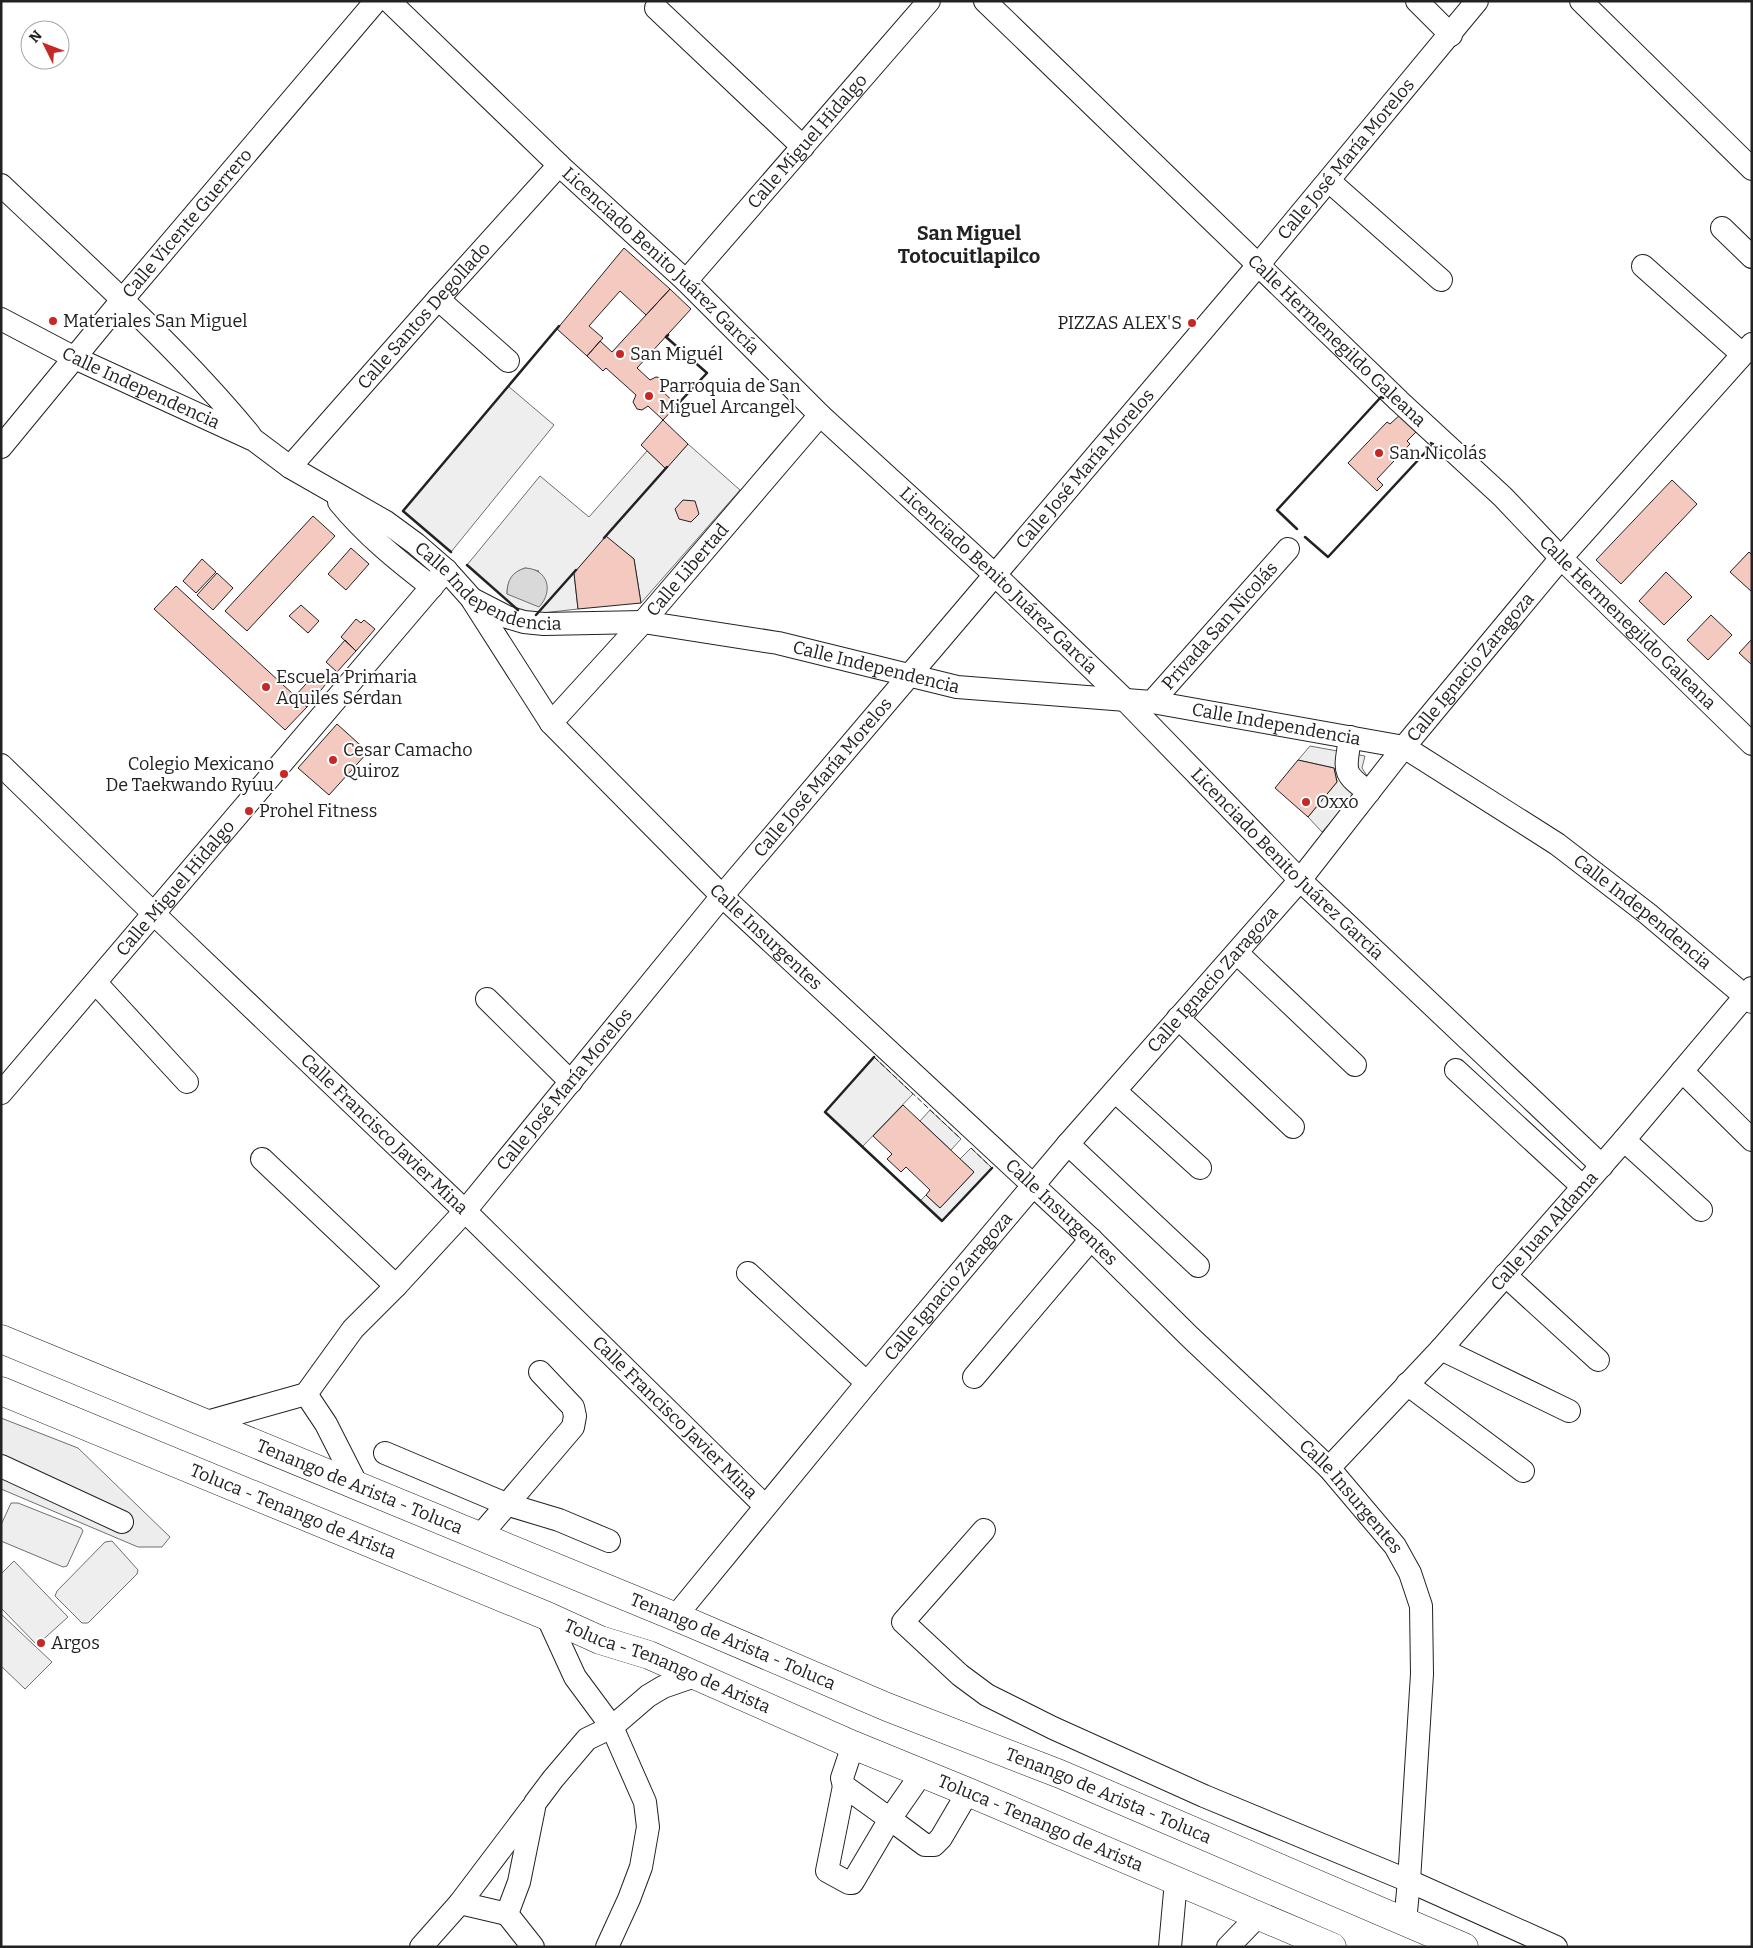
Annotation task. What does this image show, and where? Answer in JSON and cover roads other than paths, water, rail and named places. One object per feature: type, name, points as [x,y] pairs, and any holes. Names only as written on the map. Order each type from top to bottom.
[{"type":"highway","name":"Tenango de Arista - Toluca","points":[[1,1339],[480,1536],[887,1707],[1060,1774],[1464,1947]]},
{"type":"highway","name":"Toluca - Tenango de Arista","points":[[1,1392],[547,1616],[600,1640],[649,1655],[853,1745],[1332,1947]]},
{"type":"street","name":"Calle Vicente Guerrero","points":[[1,447],[122,300],[376,1]]},
{"type":"street","name":"Licenciado Benito Juárez García","points":[[389,1],[559,165],[686,281],[820,414],[995,575],[1126,700],[1300,880],[1602,1166]]},
{"type":"street","name":"Calle Miguel Hidalgo","points":[[686,281],[929,1]]},
{"type":"street","name":"Calle Hermenegildo Galeana","points":[[985,1],[1399,401],[1503,497],[1561,558],[1752,744]]},
{"type":"street","points":[[1417,1],[1451,35]]},
{"type":"street","name":"Calle José María Morelos","points":[[306,1394],[353,1329],[396,1286],[465,1211],[722,896],[1259,264],[1451,35],[1477,1]]},
{"type":"street","points":[[1581,1],[1752,169]]},
{"type":"street","points":[[656,8],[803,147]]},
{"type":"street","name":"Calle Santos Degollado","points":[[290,466],[559,165]]},
{"type":"street","points":[[1329,181],[1441,280]]},
{"type":"street","points":[[1,185],[122,300],[220,400],[254,440]]},
{"type":"street","points":[[1722,228],[1752,257]]},
{"type":"street","points":[[1643,266],[1747,349]]},
{"type":"street","points":[[438,299],[508,361]]},
{"type":"street","name":"Calle Independencia","points":[[1,319],[75,358],[254,440],[290,466],[330,490],[356,523],[396,559],[439,578],[472,599],[507,617],[524,622],[544,624],[643,622],[778,643],[957,687],[1152,702],[1404,747],[1557,844],[1648,914],[1749,996]]},
{"type":"street","name":"Calle Ignacio Zaragoza","points":[[675,1617],[867,1383],[1068,1144],[1300,880],[1404,747],[1561,558],[1747,349]]},
{"type":"street","name":"Calle Libertad","points":[[551,723],[643,622],[820,414]]},
{"type":"street","name":"Privada San Nicolás","points":[[1152,702],[1288,549]]},
{"type":"street","name":"Calle Miguel Hidalgo","points":[[1,1093],[439,578]]},
{"type":"street","name":"Calle Insurgentes","points":[[472,599],[551,723],[722,896],[1091,1238],[1190,1337],[1329,1468],[1395,1546],[1410,1573],[1421,1606],[1422,1674],[1410,1881],[1405,1922]]},
{"type":"street","points":[[1350,737],[1348,774],[1369,792]]},
{"type":"street","name":"Calle Francisco Javier Mina","points":[[1,765],[465,1211],[765,1506]]},
{"type":"street","points":[[1237,953],[1356,1065]]},
{"type":"street","points":[[96,983],[187,1082]]},
{"type":"street","name":"Calle Juan Aldama","points":[[1329,1468],[1441,1349],[1749,996]]},
{"type":"street","points":[[487,999],[571,1082]]},
{"type":"street","points":[[1178,1018],[1293,1127]]},
{"type":"street","points":[[1456,1070],[1583,1187]]},
{"type":"street","points":[[1682,1072],[1752,1140]]},
{"type":"street","points":[[1116,1091],[1200,1168]]},
{"type":"street","points":[[1624,1140],[1701,1210]]},
{"type":"street","points":[[1068,1144],[1198,1266]]},
{"type":"street","points":[[262,1160],[396,1286]]},
{"type":"street","points":[[974,1377],[1091,1238]]},
{"type":"street","points":[[748,1273],[867,1383]]},
{"type":"street","points":[[1505,1275],[1598,1360]]},
{"type":"street","points":[[1441,1349],[1569,1411]]},
{"type":"street","points":[[480,1536],[573,1426],[575,1416],[573,1408],[540,1372]]},
{"type":"street","points":[[1407,1384],[1523,1471]]},
{"type":"street","points":[[203,1423],[306,1394],[326,1424],[358,1487]]},
{"type":"street","points":[[385,1453],[506,1504],[559,1520],[608,1541]]},
{"type":"street","points":[[1,1466],[122,1522]]},
{"type":"street","points":[[984,1530],[902,1622],[960,1675],[986,1695],[1053,1728],[1204,1796],[1410,1881],[1556,1947]]},
{"type":"street","points":[[547,1616],[575,1677],[612,1727],[645,1802],[648,1827],[641,1867],[629,1900],[607,1947]]},
{"type":"street","points":[[421,1947],[460,1903],[568,1759],[587,1739],[612,1727],[648,1696],[663,1687],[695,1676]]},
{"type":"street","points":[[853,1745],[842,1778],[844,1786],[827,1866],[827,1871],[831,1875],[852,1883],[890,1820],[922,1773]]},
{"type":"street","points":[[844,1786],[925,1845],[934,1845],[941,1838],[968,1792]]},
{"type":"street","points":[[507,1914],[519,1882],[535,1803]]},
{"type":"street","points":[[1170,1947],[1176,1881]]},
{"type":"street","points":[[460,1903],[507,1914],[533,1947]]},
{"type":"street","points":[[1228,1947],[1258,1916]]},
{"type":"place","name":"Materiales San Miguel","points":[[53,321]]},
{"type":"place","name":"PIZZAS ALEX'S","points":[[1192,323]]},
{"type":"place","name":"San Miguél","points":[[620,354]]},
{"type":"place","name":"Parroquia de San Miguel Arcangel","points":[[649,396]]},
{"type":"place","name":"San Nicolás","points":[[1379,453]]},
{"type":"place","name":"Escuela Primaria Aquiles Serdan","points":[[266,687]]},
{"type":"place","name":"Cesar Camacho Quiroz","points":[[333,760]]},
{"type":"place","name":"Colegio Mexicano De Taekwando Ryuu","points":[[284,774]]},
{"type":"place","name":"Oxxo","points":[[1306,802]]},
{"type":"place","name":"Prohel Fitness","points":[[249,811]]},
{"type":"place","name":"Argos","points":[[41,1643]]},
{"type":"district","name":"San Miguel Totocuitlapilco","points":[[969,244]]}]
